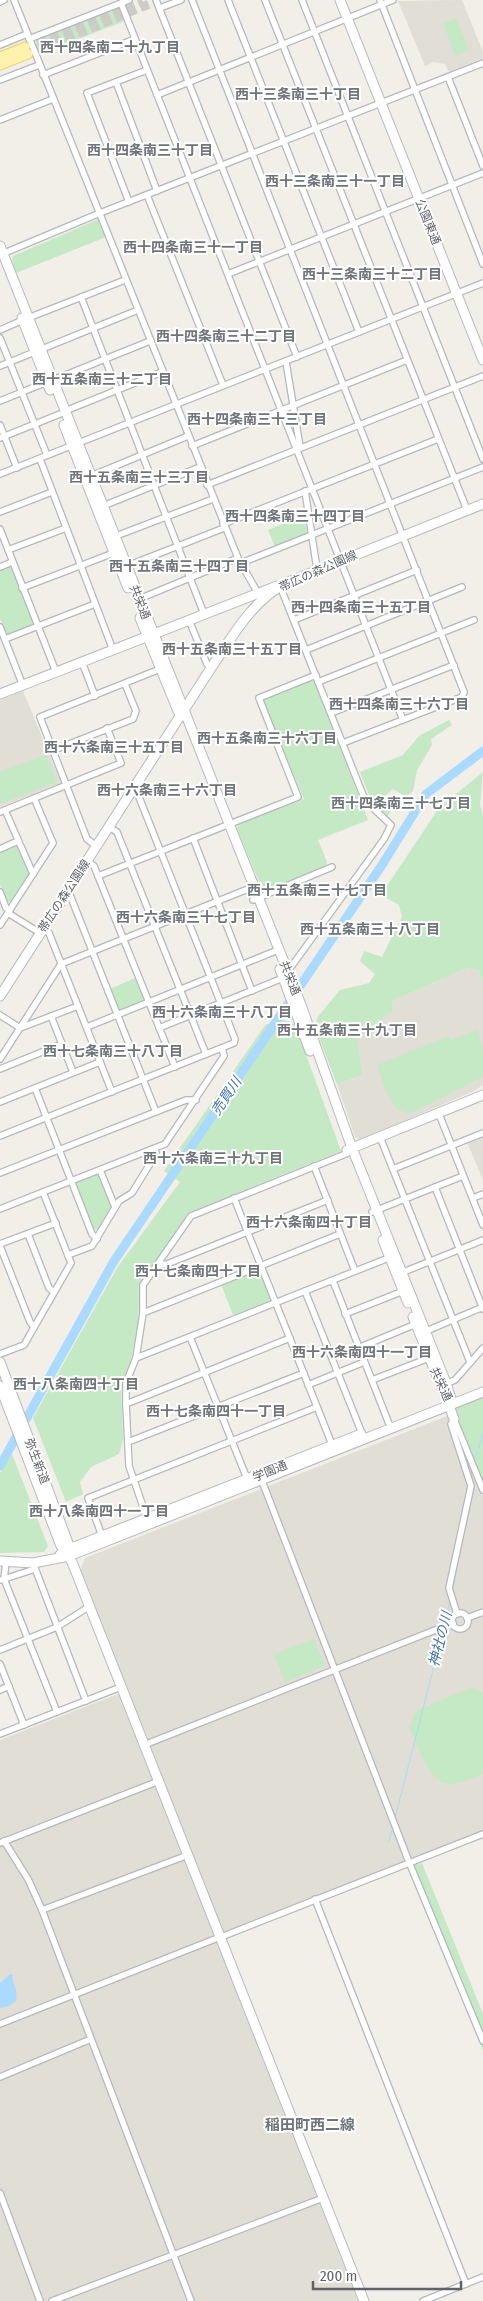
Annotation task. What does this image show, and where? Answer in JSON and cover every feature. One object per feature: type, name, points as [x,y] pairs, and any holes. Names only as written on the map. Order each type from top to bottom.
[{"type":"main road","points":[[0,57],[27,44]]},
{"type":"main road","points":[[0,65],[27,44]]},
{"type":"street","points":[[0,2],[4,0]]},
{"type":"street","points":[[14,0],[27,44],[39,65],[100,213],[207,485],[240,561],[258,593]]},
{"type":"street","points":[[0,45],[27,44],[129,0]]},
{"type":"street","points":[[156,0],[297,357]]},
{"type":"street","points":[[160,8],[181,0]]},
{"type":"street","points":[[192,0],[464,692],[462,697],[342,744]]},
{"type":"street","points":[[228,0],[359,332]]},
{"type":"street","points":[[265,0],[466,510]]},
{"type":"street","points":[[302,0],[483,459]]},
{"type":"street","name":"公園東通","points":[[340,0],[483,360]]},
{"type":"street","points":[[157,95],[348,18],[380,2],[393,0]]},
{"type":"street","points":[[380,2],[483,264]]},
{"type":"street","points":[[121,3],[280,410],[298,448],[403,720]]},
{"type":"street","points":[[43,75],[135,40]]},
{"type":"street","points":[[1,254],[100,213],[483,63]]},
{"type":"street","points":[[0,80],[39,65]]},
{"type":"street","points":[[129,202],[87,93],[147,70]]},
{"type":"street","points":[[448,77],[483,166]]},
{"type":"street","points":[[116,82],[157,191]]},
{"type":"street","points":[[0,120],[53,99]]},
{"type":"street","points":[[228,274],[420,199],[483,172]]},
{"type":"street","points":[[147,195],[223,385]]},
{"type":"street","name":"共栄通","points":[[1,254],[276,951],[349,1150],[423,1332],[454,1419]]},
{"type":"street","points":[[0,330],[125,280]]},
{"type":"street","points":[[0,474],[483,283]]},
{"type":"street","points":[[81,297],[204,614]]},
{"type":"street","points":[[0,366],[138,310]]},
{"type":"street","points":[[0,338],[47,456]]},
{"type":"street","points":[[0,401],[150,341]]},
{"type":"street","points":[[192,446],[407,360]]},
{"type":"street","points":[[286,362],[294,405],[298,448]]},
{"type":"street","points":[[2,437],[162,372]]},
{"type":"street","points":[[207,485],[483,376]]},
{"type":"street","points":[[0,425],[2,437],[17,468]]},
{"type":"street","points":[[91,476],[188,436]]},
{"type":"street","points":[[127,566],[178,547],[312,488],[438,439]]},
{"type":"street","name":"共栄通","points":[[75,444],[91,476],[116,536],[118,551],[127,566],[139,599],[160,669],[182,714]]},
{"type":"street","points":[[40,459],[113,650]]},
{"type":"street","points":[[103,506],[200,467]]},
{"type":"street","points":[[139,599],[190,578],[328,529],[483,467]]},
{"type":"street","points":[[305,491],[317,569]]},
{"type":"street","points":[[0,512],[52,492]]},
{"type":"street","points":[[116,536],[213,499]]},
{"type":"street","name":"帯広の森公園線","points":[[0,996],[211,668],[247,617],[280,586],[317,569],[483,504]]},
{"type":"street","points":[[8,550],[66,528]]},
{"type":"street","points":[[0,529],[56,672]]},
{"type":"street","points":[[22,588],[118,551]]},
{"type":"street","points":[[0,568],[12,562]]},
{"type":"street","points":[[294,620],[417,570]]},
{"type":"street","points":[[0,694],[280,586],[342,744],[367,801],[391,825],[379,846],[286,979],[159,1028]]},
{"type":"street","points":[[306,650],[462,588]]},
{"type":"street","points":[[5,639],[96,604]]},
{"type":"street","points":[[189,620],[207,664],[211,668]]},
{"type":"street","points":[[318,682],[474,620]]},
{"type":"street","points":[[0,627],[23,686]]},
{"type":"street","points":[[82,662],[95,696]]},
{"type":"street","points":[[331,713],[454,665]]},
{"type":"street","points":[[96,846],[88,839],[40,717],[160,669]]},
{"type":"street","points":[[98,876],[298,797],[259,698],[316,675]]},
{"type":"street","points":[[54,750],[133,719],[136,711],[125,684]]},
{"type":"street","points":[[33,874],[3,811],[120,763],[108,728]]},
{"type":"street","points":[[0,1136],[234,1043],[235,1039],[135,787]]},
{"type":"street","points":[[0,925],[53,843],[34,798]]},
{"type":"street","points":[[109,827],[117,832],[206,1054]]},
{"type":"street","points":[[193,838],[252,991]]},
{"type":"street","points":[[0,849],[18,841]]},
{"type":"street","points":[[87,861],[94,866],[175,1067]]},
{"type":"street","points":[[255,899],[332,867]]},
{"type":"street","points":[[0,1059],[62,964],[251,888]]},
{"type":"street","points":[[68,890],[156,1112]]},
{"type":"street","points":[[0,892],[9,911],[42,931],[49,933],[112,1092]]},
{"type":"street","points":[[87,1027],[276,951]]},
{"type":"street","points":[[20,1028],[78,1006]]},
{"type":"street","points":[[0,1015],[20,1028]]},
{"type":"street","points":[[51,1016],[73,1072]]},
{"type":"street","points":[[0,1069],[62,1044]]},
{"type":"street","points":[[0,1209],[166,1144],[224,1056],[222,1048]]},
{"type":"street","points":[[0,1102],[100,1062]]},
{"type":"street","points":[[35,1088],[92,1234],[97,1239]]},
{"type":"street","points":[[149,1522],[129,1466],[126,1383],[136,1358],[143,1313],[143,1285],[192,1216],[483,1095]]},
{"type":"street","points":[[0,1174],[186,1100],[196,1100]]},
{"type":"street","points":[[439,1114],[483,1225]]},
{"type":"street","points":[[393,1169],[483,1133]]},
{"type":"street","points":[[380,1137],[470,1362]]},
{"type":"street","points":[[68,1255],[92,1246],[119,1201],[132,1193],[156,1154],[155,1149]]},
{"type":"street","points":[[314,1166],[356,1271]]},
{"type":"street","points":[[100,1170],[115,1207]]},
{"type":"street","points":[[374,1210],[463,1176]]},
{"type":"street","points":[[423,1332],[483,1308],[435,1187]]},
{"type":"street","points":[[0,1354],[24,1345],[71,1263],[43,1192]]},
{"type":"street","points":[[473,1198],[483,1194]]},
{"type":"street","points":[[234,1198],[333,1449]]},
{"type":"street","points":[[158,1265],[167,1264],[328,1200]]},
{"type":"street","points":[[34,1327],[30,1322],[0,1246],[56,1223]]},
{"type":"street","points":[[28,1234],[49,1288],[54,1292]]},
{"type":"street","points":[[143,1313],[340,1234]]},
{"type":"street","points":[[399,1273],[483,1240]]},
{"type":"street","points":[[136,1358],[392,1257]]},
{"type":"street","points":[[333,1281],[390,1426]]},
{"type":"street","points":[[345,1314],[406,1290]]},
{"type":"street","name":"共栄通","points":[[406,1290],[416,1324],[423,1332],[429,1358],[443,1384]]},
{"type":"street","points":[[305,1291],[363,1437]]},
{"type":"street","points":[[358,1348],[416,1324]]},
{"type":"street","points":[[190,1337],[248,1483]]},
{"type":"street","points":[[126,1404],[205,1374],[290,1338]]},
{"type":"street","points":[[443,1384],[455,1380],[483,1348]]},
{"type":"street","points":[[372,1380],[429,1358]]},
{"type":"street","name":"弥生新道","points":[[0,1362],[14,1412],[65,1553],[90,1606],[188,1855],[218,1938],[364,2301]]},
{"type":"street","points":[[308,1385],[364,1362]]},
{"type":"street","points":[[128,1442],[304,1373]]},
{"type":"street","name":"学園通","points":[[65,1553],[149,1522],[363,1437],[449,1402],[483,1385]]},
{"type":"street","name":"弥生新道","points":[[0,1386],[14,1412]]},
{"type":"street","name":"学園通","points":[[449,1402],[483,1392]]},
{"type":"street","points":[[102,1536],[88,1498],[317,1407]]},
{"type":"street","points":[[454,1419],[483,1490]]},
{"type":"street","points":[[454,1419],[451,1424],[471,1486],[449,1588],[457,1614]]},
{"type":"street","name":"学園通","points":[[248,1483],[262,1481],[333,1449]]},
{"type":"street","points":[[262,1481],[409,1862],[483,2041]]},
{"type":"street","name":"学園通","points":[[3,1562],[34,1566],[102,1536],[149,1522]]},
{"type":"street","points":[[3,1562],[2,1579],[57,1712]]},
{"type":"street","points":[[2,1579],[34,1566],[86,1701]]},
{"type":"street","points":[[0,1650],[57,1627],[90,1606]]},
{"type":"street","points":[[468,1618],[483,1612]]},
{"type":"street","points":[[457,1614],[464,1614],[468,1618]]},
{"type":"street","points":[[457,1614],[454,1617],[453,1623],[456,1628],[463,1629],[468,1623],[468,1618]]},
{"type":"street","points":[[144,1745],[453,1623]]},
{"type":"street","points":[[0,1664],[24,1725]]},
{"type":"street","points":[[0,1690],[9,1686]]},
{"type":"street","points":[[0,1734],[121,1686]]},
{"type":"street","points":[[159,1781],[2,1842],[28,1879],[42,1910],[191,2301]]},
{"type":"street","points":[[0,2024],[483,1834]]},
{"type":"street","points":[[42,1910],[188,1855]]},
{"type":"street","points":[[315,1899],[466,2284]]},
{"type":"street","points":[[0,2077],[91,2039]]},
{"type":"street","points":[[0,2193],[40,2301]]},
{"type":"street","points":[[52,2301],[324,2198]]},
{"type":"street","points":[[423,2301],[483,2277]]},
{"type":"shaded area","points":[[462,0],[483,52],[483,58],[449,72],[445,64],[433,62],[425,66],[398,1]]},
{"type":"shaded area","points":[[23,691],[61,783],[0,807],[0,700]]},
{"type":"shaded area","points":[[467,968],[479,971],[483,982],[483,1085],[474,1091],[360,1140],[355,1137],[337,1084],[363,1075],[357,1038],[393,1010],[392,1001]]},
{"type":"shaded area","points":[[483,1136],[483,1180],[467,1142]]},
{"type":"shaded area","points":[[455,1413],[483,1486],[483,1831],[225,1933],[222,1932],[80,1571],[85,1558]]},
{"type":"shaded area","points":[[118,1694],[358,2301],[0,2301],[0,1740]]},
{"type":"green space","points":[[117,8],[120,9],[125,21],[39,54],[35,43],[37,40]]},
{"type":"green space","points":[[456,18],[469,50],[455,56],[443,23]]},
{"type":"green space","points":[[99,219],[106,237],[16,273],[12,260],[13,256]]},
{"type":"green space","points":[[304,515],[307,534],[275,547],[268,530]]},
{"type":"green space","points":[[9,566],[12,567],[33,623],[32,626],[10,635],[6,633],[0,619],[0,570]]},
{"type":"green space","points":[[311,680],[315,683],[368,820],[318,840],[327,862],[325,867],[263,891],[237,829],[239,824],[304,799],[263,703],[265,699]]},
{"type":"green space","points":[[449,720],[452,725],[431,739],[432,745],[417,770],[413,791],[406,797],[393,789],[383,798],[393,807],[387,817],[372,802],[360,772],[403,755],[419,736]]},
{"type":"green space","points":[[46,755],[57,782],[0,804],[0,772]]},
{"type":"green space","points":[[483,772],[480,804],[483,815],[483,982],[479,971],[467,968],[392,1001],[393,1010],[357,1038],[363,1075],[337,1084],[316,1030],[317,1018],[340,990],[369,983],[375,974],[360,961],[364,951],[382,957],[402,917],[399,905],[381,895],[439,808]]},
{"type":"green space","points":[[17,846],[30,874],[12,902],[7,902],[0,884],[0,852]]},
{"type":"green space","points":[[135,978],[144,1000],[119,1011],[110,989]]},
{"type":"green space","points":[[282,1019],[295,1024],[341,1151],[190,1212],[140,1284],[138,1323],[130,1365],[121,1381],[123,1440],[119,1454],[91,1467],[80,1482],[83,1494],[66,1502],[33,1418],[117,1268],[180,1182],[164,1171],[266,1024],[278,1025]]},
{"type":"green space","points":[[478,1030],[483,1049],[483,1077],[409,1114],[395,1107],[386,1091],[377,1065],[449,1036],[450,1040]]},
{"type":"green space","points":[[95,1174],[99,1176],[111,1207],[99,1230],[94,1229],[75,1183]]},
{"type":"green space","points":[[256,1271],[261,1273],[271,1297],[270,1302],[233,1315],[221,1284]]},
{"type":"green space","points":[[483,1395],[483,1486],[455,1413],[457,1405]]},
{"type":"green space","points":[[12,1454],[48,1546],[44,1552],[0,1553],[0,1473]]},
{"type":"green space","points":[[314,1639],[325,1666],[285,1682],[274,1654]]},
{"type":"green space","points":[[472,1687],[483,1693],[483,1774],[459,1783],[445,1783],[439,1780],[428,1768],[409,1728],[416,1711]]},
{"type":"green space","points":[[422,1863],[483,2014],[483,2051],[410,1867]]},
{"type":"water","points":[[10,1974],[13,1975],[17,1992],[16,2001],[9,2006],[0,2008],[0,1983]]},
{"type":"waterway","name":"売買川","points":[[0,1466],[114,1261],[382,865],[426,794],[483,751]]},
{"type":"waterway","name":"神社の川","points":[[474,1462],[483,1435]]},
{"type":"waterway","name":"神社の川","points":[[471,1479],[472,1471]]},
{"type":"waterway","name":"神社の川","points":[[453,1590],[458,1560]]},
{"type":"waterway","name":"神社の川","points":[[444,1624],[450,1601]]},
{"type":"waterway","name":"神社の川","points":[[395,1818],[443,1631]]},
{"type":"waterway","name":"神社の川","points":[[389,1841],[393,1827]]},
{"type":"tunnel","points":[[25,47],[142,0]]},
{"type":"tunnel","points":[[28,54],[159,0]]},
{"type":"district","name":"西十四条南二十九丁目","points":[[110,47]]},
{"type":"district","name":"西十三条南三十丁目","points":[[298,94]]},
{"type":"district","name":"西十四条南三十丁目","points":[[150,150]]},
{"type":"district","name":"西十三条南三十一丁目","points":[[335,181]]},
{"type":"district","name":"西十四条南三十一丁目","points":[[193,247]]},
{"type":"district","name":"西十三条南三十二丁目","points":[[372,274]]},
{"type":"district","name":"西十四条南三十二丁目","points":[[226,336]]},
{"type":"district","name":"西十五条南三十二丁目","points":[[102,379]]},
{"type":"district","name":"西十四条南三十三丁目","points":[[257,419]]},
{"type":"district","name":"西十五条南三十三丁目","points":[[139,477]]},
{"type":"district","name":"西十四条南三十四丁目","points":[[295,516]]},
{"type":"district","name":"西十五条南三十四丁目","points":[[179,566]]},
{"type":"district","name":"西十四条南三十五丁目","points":[[361,607]]},
{"type":"district","name":"西十五条南三十五丁目","points":[[232,649]]},
{"type":"district","name":"西十四条南三十六丁目","points":[[399,704]]},
{"type":"district","name":"西十五条南三十六丁目","points":[[267,738]]},
{"type":"district","name":"西十六条南三十五丁目","points":[[114,747]]},
{"type":"district","name":"西十六条南三十六丁目","points":[[167,790]]},
{"type":"district","name":"西十四条南三十七丁目","points":[[401,803]]},
{"type":"district","name":"西十五条南三十七丁目","points":[[317,890]]},
{"type":"district","name":"西十六条南三十七丁目","points":[[186,917]]},
{"type":"district","name":"西十五条南三十八丁目","points":[[370,929]]},
{"type":"district","name":"西十六条南三十八丁目","points":[[222,1012]]},
{"type":"district","name":"西十五条南三十九丁目","points":[[347,1030]]},
{"type":"district","name":"西十七条南三十八丁目","points":[[113,1051]]},
{"type":"district","name":"西十六条南三十九丁目","points":[[213,1158]]},
{"type":"district","name":"西十六条南四十丁目","points":[[309,1222]]},
{"type":"district","name":"西十七条南四十丁目","points":[[198,1271]]},
{"type":"district","name":"西十六条南四十一丁目","points":[[362,1352]]},
{"type":"district","name":"西十八条南四十丁目","points":[[76,1384]]},
{"type":"district","name":"西十七条南四十一丁目","points":[[216,1411]]},
{"type":"district","name":"西十八条南四十一丁目","points":[[99,1511]]},
{"type":"district","name":"稲田町西二線","points":[[310,2125]]}]
